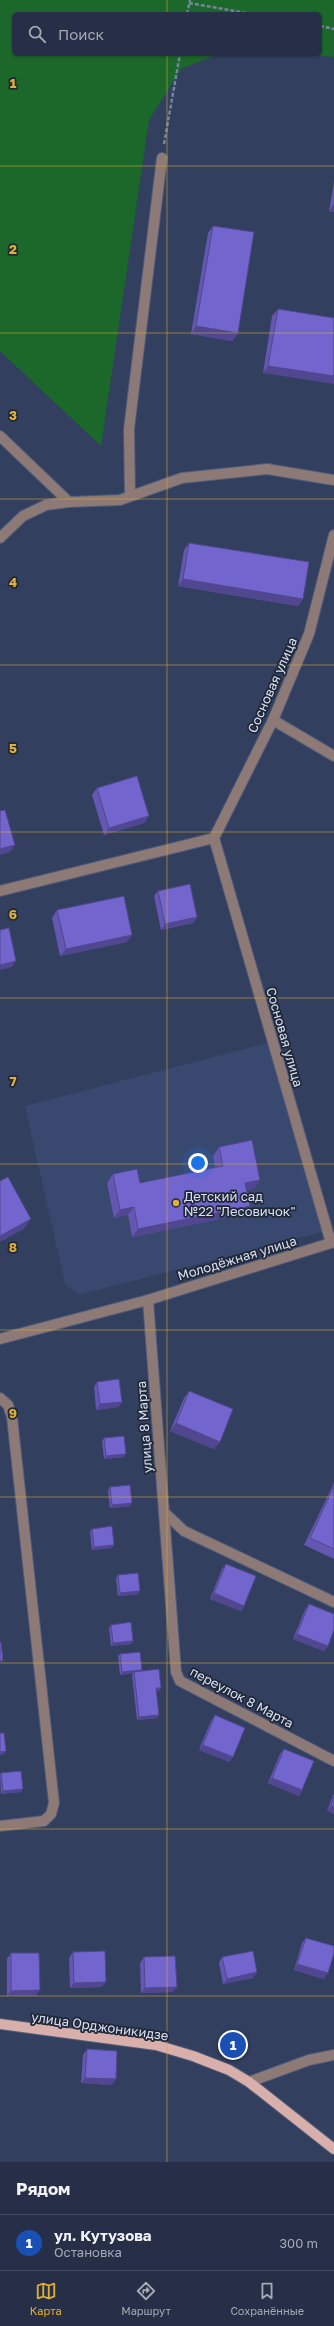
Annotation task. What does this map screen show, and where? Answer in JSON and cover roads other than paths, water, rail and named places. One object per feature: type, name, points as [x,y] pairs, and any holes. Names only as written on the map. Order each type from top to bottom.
[{"type":"main road","name":"улица Орджоникидзе","points":[[0,2024],[156,2046],[193,2056],[229,2070],[249,2082],[334,2149]]},
{"type":"street","points":[[130,496],[129,430],[162,158]]},
{"type":"street","points":[[0,436],[69,502]]},
{"type":"street","points":[[0,538],[24,516],[46,505],[69,502],[120,500],[182,478],[267,469],[334,480]]},
{"type":"street","name":"Сосновая улица","points":[[333,1242],[214,838],[273,720],[309,634],[334,535]]},
{"type":"street","points":[[273,720],[334,756]]},
{"type":"street","points":[[0,891],[214,838]]},
{"type":"street","name":"Молодёжная улица","points":[[148,1300],[333,1242]]},
{"type":"street","points":[[0,1340],[148,1300]]},
{"type":"street","name":"улица 8 Марта","points":[[148,1300],[164,1512]]},
{"type":"street","points":[[0,1398],[8,1405],[12,1417],[54,1804],[51,1814],[44,1821],[0,1826]]},
{"type":"street","points":[[164,1512],[184,1531],[334,1602]]},
{"type":"street","name":"переулок 8 Марта","points":[[164,1512],[176,1672],[180,1681],[334,1761]]},
{"type":"street","points":[[249,2082],[309,2060],[334,2055]]},
{"type":"place","name":"Детский сад №22 \"Лесовичок\"","points":[[176,1203]]},
{"type":"place","name":"ул. Кутузова","points":[[233,2045]]}]
